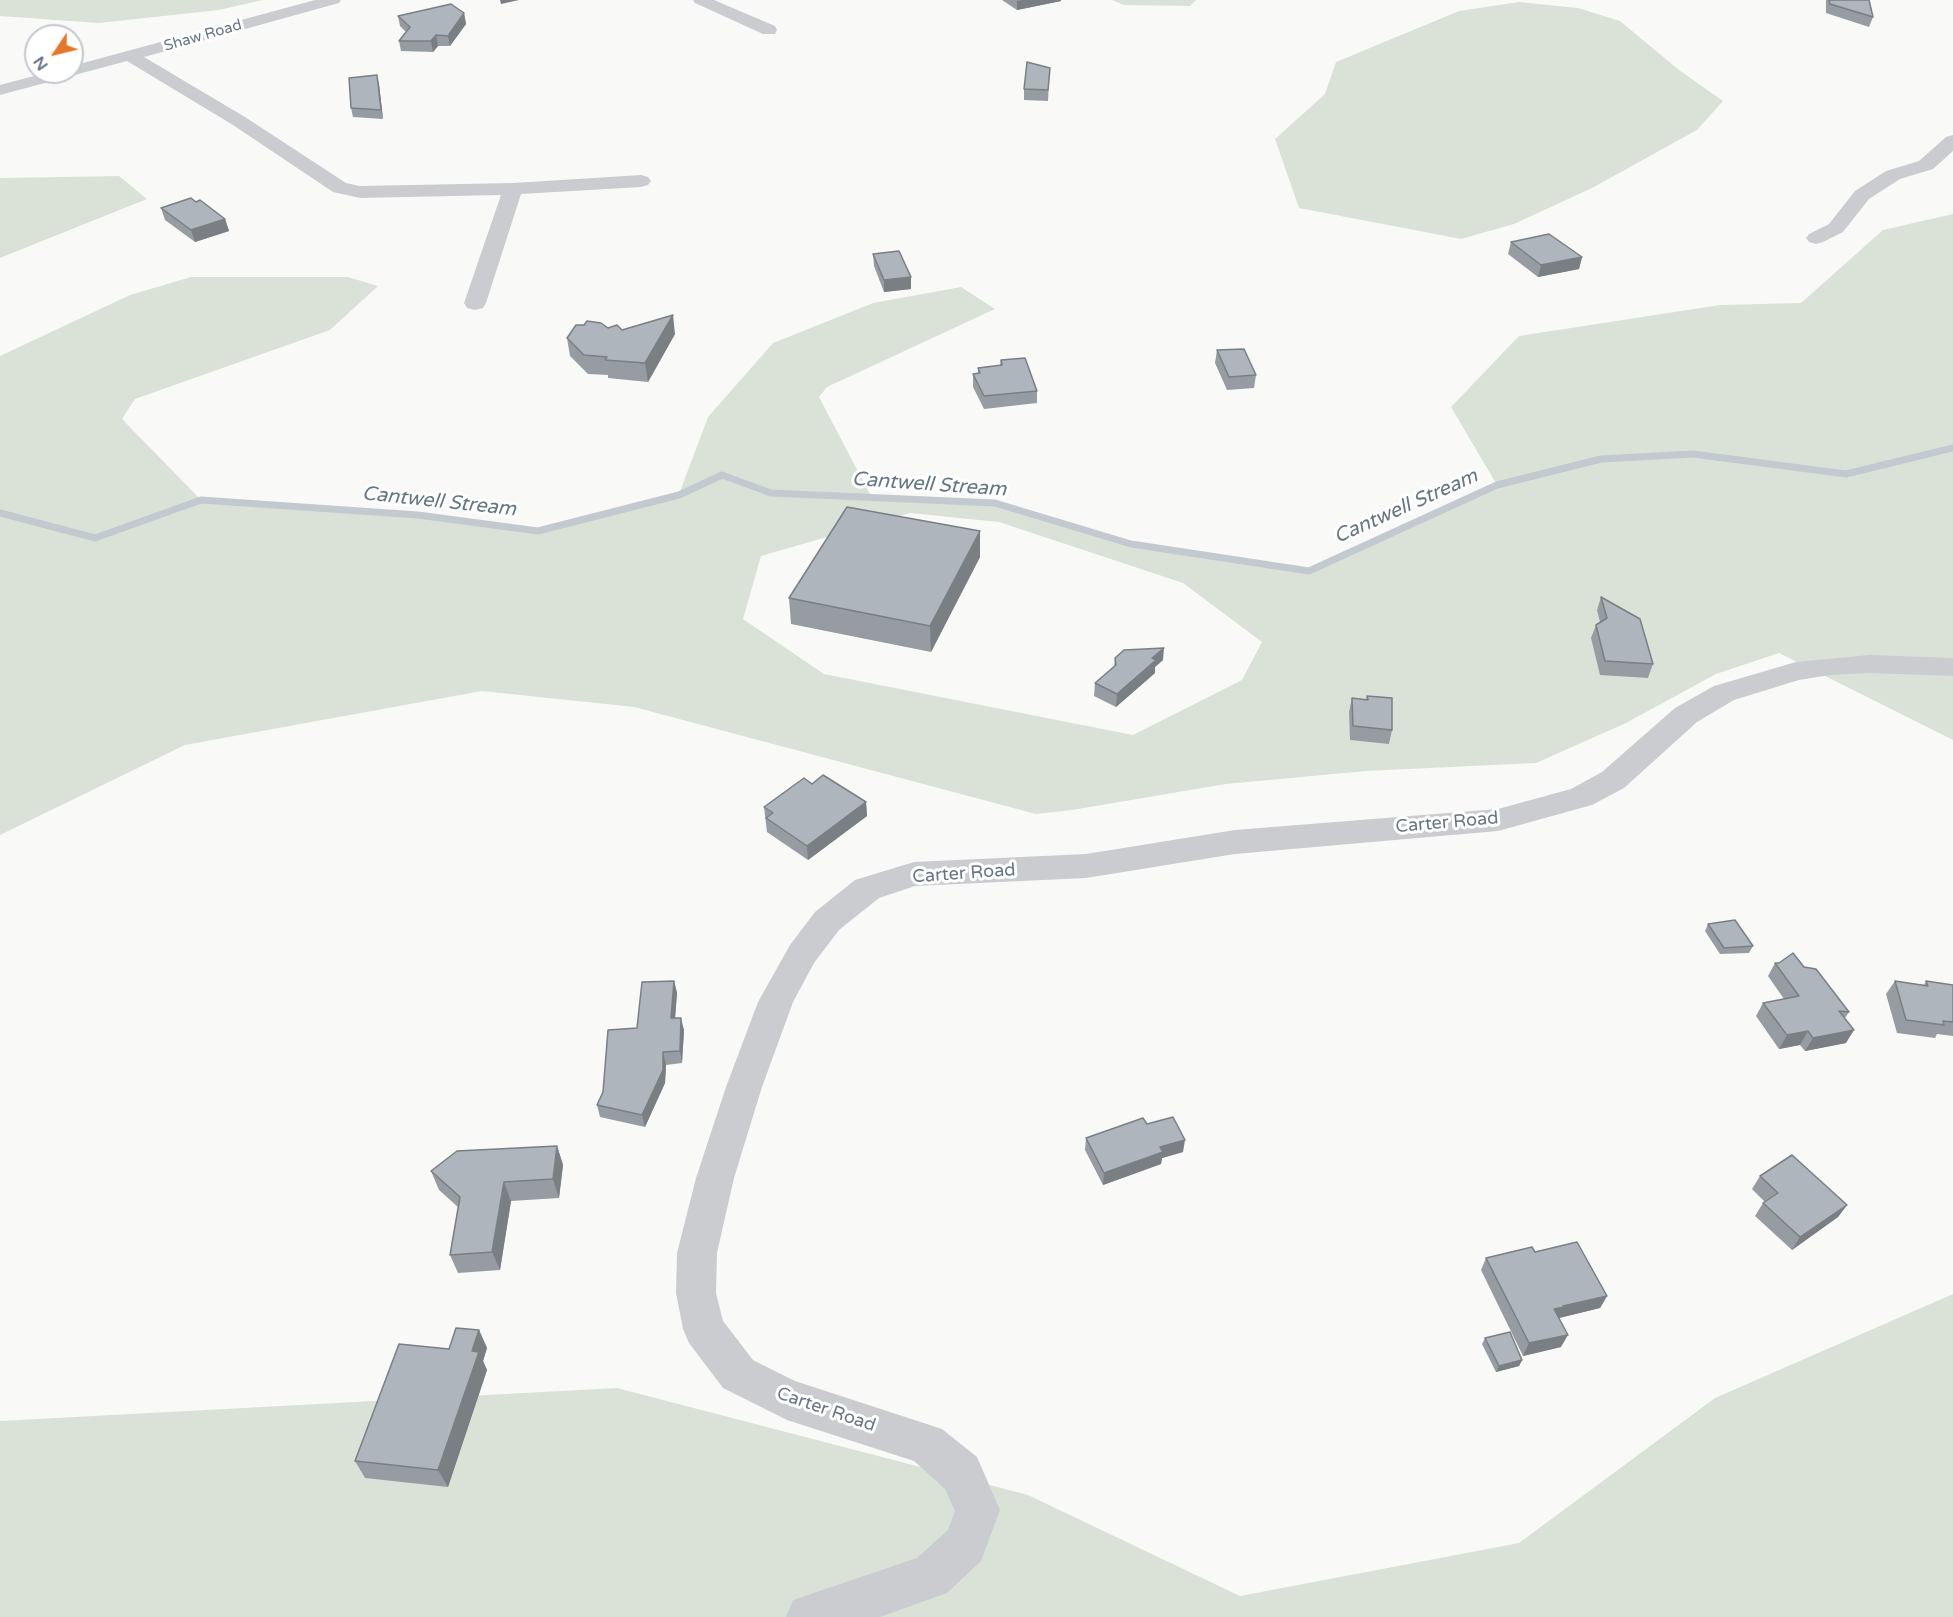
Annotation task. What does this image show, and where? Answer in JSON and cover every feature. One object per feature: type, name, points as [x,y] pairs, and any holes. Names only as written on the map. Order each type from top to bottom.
[{"type":"street","name":"Shaw Road","points":[[84,69],[333,0]]},
{"type":"street","points":[[701,0],[770,30]]},
{"type":"street","points":[[132,57],[239,121],[340,188],[360,192],[513,189],[641,181]]},
{"type":"street","name":"Shaw Road","points":[[0,90],[24,84]]},
{"type":"street","points":[[1816,238],[1836,228],[1862,195],[1893,175],[1926,165],[1953,141]]},
{"type":"street","points":[[475,303],[513,189]]},
{"type":"street","name":"Carter Road","points":[[810,1617],[931,1576],[965,1545],[978,1510],[961,1473],[927,1444],[787,1399],[738,1374],[704,1329],[696,1293],[697,1253],[715,1178],[744,1087],[776,1002],[802,954],[827,921],[867,889],[915,874],[1086,866],[1235,842],[1498,820],[1581,797],[1613,780],[1686,715],[1724,693],[1796,671],[1830,666],[1869,664],[1953,667]]},
{"type":"shaded area","points":[[0,0],[263,0],[219,10],[99,23],[0,16]]},
{"type":"shaded area","points":[[1112,0],[1196,0],[1190,6],[1124,5]]},
{"type":"shaded area","points":[[1519,2],[1578,8],[1620,21],[1679,70],[1723,101],[1697,130],[1592,188],[1514,224],[1461,239],[1299,208],[1275,139],[1325,94],[1336,62],[1459,11]]},
{"type":"shaded area","points":[[119,176],[147,199],[0,258],[0,178]]},
{"type":"shaded area","points":[[1953,214],[1953,740],[1779,653],[1716,674],[1626,723],[1536,763],[1366,771],[1226,784],[1036,814],[634,707],[482,691],[185,745],[0,835],[0,356],[130,295],[191,277],[348,277],[378,286],[330,330],[135,399],[122,419],[201,500],[418,515],[538,531],[679,494],[708,417],[773,343],[873,303],[961,287],[995,309],[827,387],[819,397],[872,498],[995,503],[1131,544],[1309,571],[1497,485],[1451,407],[1519,336],[1720,305],[1801,303],[1883,230]],"holes":[[[910,513],[999,522],[1183,583],[1262,642],[1242,680],[1133,735],[824,674],[743,619],[761,556]]]},
{"type":"shaded area","points":[[1953,1294],[1953,1617],[0,1617],[0,1421],[617,1388],[1028,1495],[1240,1596],[1519,1543],[1715,1398]]},
{"type":"building","points":[[1829,0],[1869,0],[1873,17],[1830,4]]},
{"type":"building","points":[[451,4],[464,13],[448,36],[436,35],[431,41],[399,41],[410,27],[398,16]]},
{"type":"building","points":[[1027,62],[1050,68],[1048,90],[1024,89]]},
{"type":"building","points":[[377,75],[381,110],[351,108],[349,78]]},
{"type":"building","points":[[191,198],[196,202],[200,200],[225,219],[191,230],[161,208]]},
{"type":"building","points":[[1549,234],[1582,257],[1541,265],[1511,242]]},
{"type":"building","points":[[899,251],[911,277],[884,280],[873,254]]},
{"type":"building","points":[[673,315],[645,363],[605,360],[607,357],[584,355],[567,338],[576,325],[584,325],[587,321],[601,323],[608,328],[617,325],[622,330]]},
{"type":"building","points":[[1244,349],[1256,375],[1229,377],[1217,350]]},
{"type":"building","points":[[1025,358],[1037,391],[984,396],[973,374],[980,373],[978,368],[1002,365],[1001,360]]},
{"type":"building","points":[[847,507],[980,531],[930,626],[789,598]]},
{"type":"building","points":[[1601,597],[1640,619],[1653,664],[1605,661],[1596,625],[1607,618]]},
{"type":"building","points":[[1164,648],[1152,658],[1156,660],[1117,694],[1095,683],[1116,665],[1115,658],[1124,650]]},
{"type":"building","points":[[1367,696],[1392,698],[1392,730],[1353,726],[1352,698],[1368,700]]},
{"type":"building","points":[[823,775],[866,802],[807,846],[766,818],[773,813],[764,807],[804,778],[812,784]]},
{"type":"building","points":[[1735,920],[1753,946],[1724,948],[1708,924]]},
{"type":"building","points":[[1793,953],[1804,967],[1816,969],[1849,1012],[1839,1011],[1854,1030],[1813,1038],[1808,1031],[1787,1035],[1763,1003],[1799,996],[1775,963],[1779,963]]},
{"type":"building","points":[[674,981],[671,1018],[681,1018],[680,1051],[663,1052],[663,1070],[642,1115],[597,1105],[603,1092],[608,1030],[637,1028],[642,982]]},
{"type":"building","points":[[1895,981],[1928,986],[1926,981],[1953,985],[1953,1022],[1943,1021],[1944,1025],[1906,1020]]},
{"type":"building","points":[[1173,1117],[1185,1140],[1160,1147],[1163,1152],[1104,1173],[1086,1138],[1143,1118],[1147,1124]]},
{"type":"building","points":[[557,1146],[553,1179],[504,1182],[492,1252],[450,1255],[460,1197],[431,1171],[457,1151]]},
{"type":"building","points":[[1792,1155],[1847,1205],[1800,1237],[1763,1203],[1778,1193],[1760,1176]]},
{"type":"building","points":[[1577,1242],[1607,1296],[1554,1309],[1568,1335],[1529,1343],[1486,1258],[1532,1247],[1535,1252]]},
{"type":"building","points":[[456,1328],[479,1330],[472,1351],[479,1352],[438,1470],[355,1461],[399,1344],[449,1349]]},
{"type":"building","points":[[1510,1332],[1522,1360],[1499,1366],[1485,1338]]},
{"type":"waterway","name":"Cantwell Stream","points":[[0,513],[95,538],[201,500],[418,515],[538,531],[679,495],[722,475],[771,493],[995,503],[1131,544],[1309,571],[1497,485],[1601,459],[1693,454],[1846,474],[1953,448]]}]
